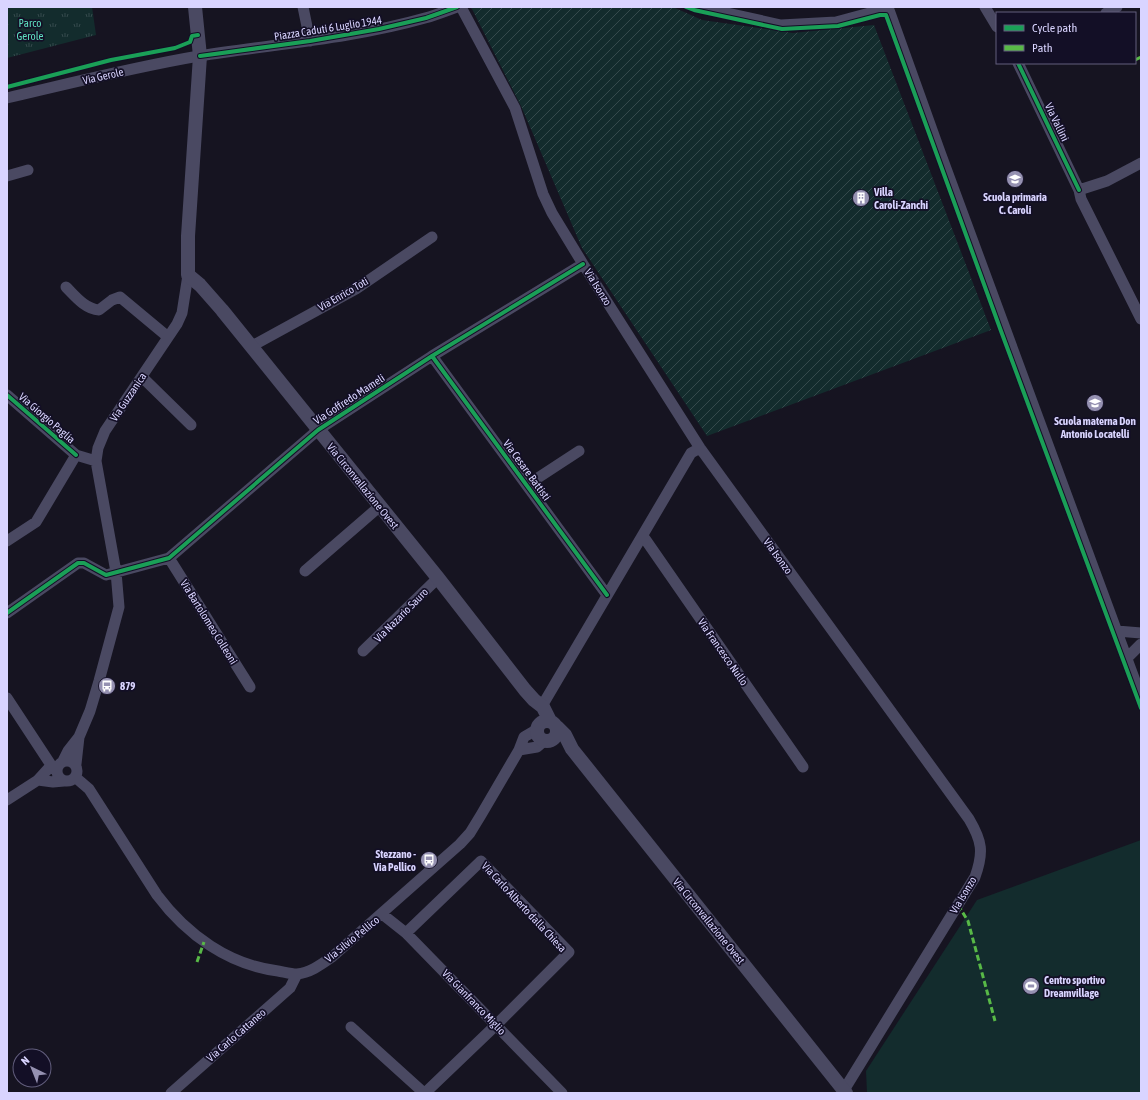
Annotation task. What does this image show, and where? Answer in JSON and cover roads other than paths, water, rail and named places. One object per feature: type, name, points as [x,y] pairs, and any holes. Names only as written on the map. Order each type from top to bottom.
[{"type":"street","name":"Via Guzzanica","points":[[76,764],[79,737],[92,704],[119,607],[116,572],[96,461],[98,448],[105,431],[177,324],[182,313],[188,275],[188,236],[200,56],[195,7]]},
{"type":"street","name":"Piazza Caduti 6 Luglio 1944","points":[[303,7],[310,41]]},
{"type":"street","name":"Piazza Caduti 6 Luglio 1944","points":[[200,56],[310,41],[379,29],[420,20],[457,7]]},
{"type":"street","name":"Via Isonzo","points":[[461,7],[515,108],[543,194],[552,213],[583,264],[700,448],[969,819],[977,834],[980,849],[980,862],[975,877],[845,1091]]},
{"type":"street","points":[[700,7],[781,25],[836,22],[888,7],[942,160],[1141,697]]},
{"type":"street","points":[[985,7],[996,26]]},
{"type":"street","points":[[1108,12],[1117,7]]},
{"type":"street","name":"Via Gerole","points":[[7,98],[200,56]]},
{"type":"street","name":"Via Vallini","points":[[1018,64],[1079,190],[1081,199],[1141,319]]},
{"type":"street","points":[[1079,190],[1107,181],[1141,163]]},
{"type":"street","points":[[7,176],[28,170]]},
{"type":"street","name":"Via Enrico Toti","points":[[252,346],[356,288],[432,237]]},
{"type":"street","name":"Via Goffredo Mameli","points":[[7,613],[78,563],[84,563],[106,575],[169,558],[318,430],[432,356],[583,264]]},
{"type":"street","name":"Via Circonvallazione Ovest","points":[[188,275],[200,285],[252,346],[538,703],[546,731],[565,735],[572,749],[845,1091]]},
{"type":"street","points":[[66,287],[89,308],[95,310],[99,310],[112,300],[120,297],[168,337]]},
{"type":"street","name":"Via Cesare Battisti","points":[[432,356],[607,595]]},
{"type":"street","points":[[142,377],[191,425]]},
{"type":"street","name":"Via Giorgio Paglia","points":[[7,395],[76,455],[96,461]]},
{"type":"street","points":[[538,703],[607,595],[691,454],[700,448]]},
{"type":"street","points":[[527,486],[578,451]]},
{"type":"street","points":[[7,541],[36,522],[76,455]]},
{"type":"street","points":[[305,571],[380,506]]},
{"type":"street","name":"Via Francesco Nullo","points":[[643,536],[803,767]]},
{"type":"street","name":"Via Bartolomeo Colleoni","points":[[169,558],[250,687]]},
{"type":"street","name":"Via Nazario Sauro","points":[[363,651],[438,578]]},
{"type":"street","points":[[1117,632],[1141,633]]},
{"type":"street","points":[[1127,658],[1141,644]]},
{"type":"street","points":[[7,698],[58,765],[58,777],[70,781],[75,778],[78,772],[76,764],[70,760],[58,765]]},
{"type":"street","name":"Via Silvio Pellico","points":[[75,778],[89,789],[157,896],[168,910],[187,929],[225,955],[246,964],[267,970],[297,974],[312,970],[332,957],[460,844],[470,833],[520,750],[524,737],[546,731]]},
{"type":"street","name":"Via Guzzanica","points":[[7,800],[38,780],[48,769],[58,765],[79,737]]},
{"type":"street","points":[[38,780],[53,782],[64,780]]},
{"type":"street","name":"Via Carlo Alberto dalla Chiesa","points":[[406,933],[482,861],[569,952],[496,1025],[424,1093]]},
{"type":"street","name":"Via Gianfranco Miglio","points":[[382,914],[406,933],[562,1093]]},
{"type":"street","name":"Via Carlo Cattaneo","points":[[171,1093],[290,988],[297,974]]},
{"type":"street","points":[[351,1027],[424,1093]]},
{"type":"place","name":"Scuola primaria C. Caroli","points":[[1015,179]]},
{"type":"place","name":"Villa Caroli-Zanchi","points":[[861,198]]},
{"type":"place","name":"Scuola materna Don Antonio Locatelli","points":[[1095,403]]},
{"type":"place","name":"879","points":[[107,686]]},
{"type":"place","name":"Stezzano - Via Pellico","points":[[429,860]]},
{"type":"place","name":"Centro sportivo Dreamvillage","points":[[1031,986]]},
{"type":"park label","name":"Parco Gerole","points":[[30,29]]}]
